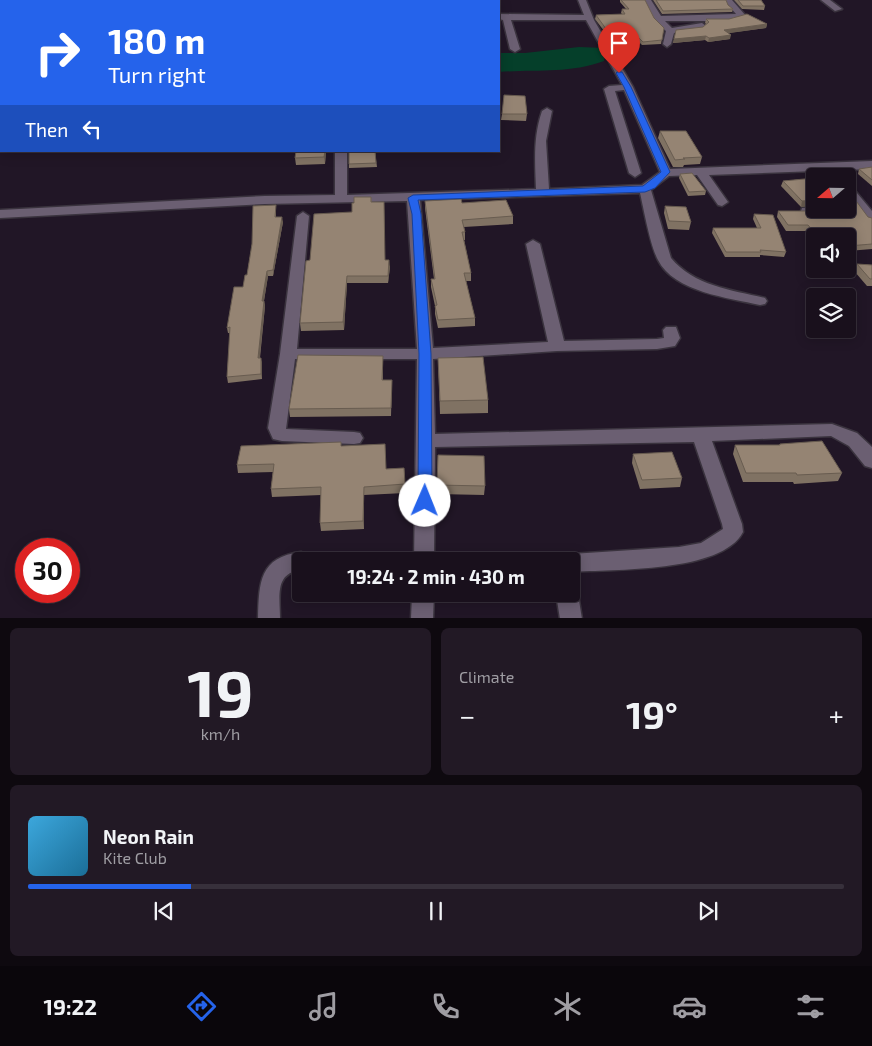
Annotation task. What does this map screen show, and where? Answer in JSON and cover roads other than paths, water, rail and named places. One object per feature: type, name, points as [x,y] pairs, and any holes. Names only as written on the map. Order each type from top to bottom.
[{"type":"street","points":[[582,0],[589,18],[628,87],[642,151],[635,174]]},
{"type":"street","points":[[647,0],[658,19],[670,31]]},
{"type":"street","points":[[658,19],[742,16],[728,0]]},
{"type":"street","points":[[825,0],[838,9]]},
{"type":"street","points":[[502,17],[528,21],[589,18]]},
{"type":"street","points":[[502,17],[515,49]]},
{"type":"street","points":[[670,31],[724,23],[728,18]]},
{"type":"street","points":[[668,44],[670,31]]},
{"type":"street","points":[[628,87],[609,89],[642,151],[666,172],[806,172]]},
{"type":"street","points":[[543,194],[540,156],[542,127],[547,110]]},
{"type":"street","points":[[341,152],[341,198]]},
{"type":"street","points":[[852,168],[872,165]]},
{"type":"street","points":[[700,171],[722,202]]},
{"type":"street","points":[[0,214],[341,198],[413,198],[645,189],[660,180],[666,172]]},
{"type":"street","points":[[645,189],[664,259],[670,269],[688,281],[760,301]]},
{"type":"street","points":[[856,197],[866,206],[872,219]]},
{"type":"street","points":[[413,198],[416,214],[425,354],[424,552]]},
{"type":"street","points":[[303,216],[288,354],[277,428],[279,434],[354,438]]},
{"type":"street","points":[[533,244],[557,346]]},
{"type":"street","points":[[288,354],[425,354],[557,346],[657,344],[669,342],[672,338],[671,330]]},
{"type":"street","points":[[426,441],[832,430],[850,436],[863,446],[872,461]]},
{"type":"street","points":[[580,562],[679,556],[705,551],[726,539],[733,532],[732,524],[701,435]]},
{"type":"street","points":[[269,618],[272,577],[280,567],[292,561]]},
{"type":"street","points":[[422,618],[423,602]]},
{"type":"street","points":[[568,602],[571,618]]}]
